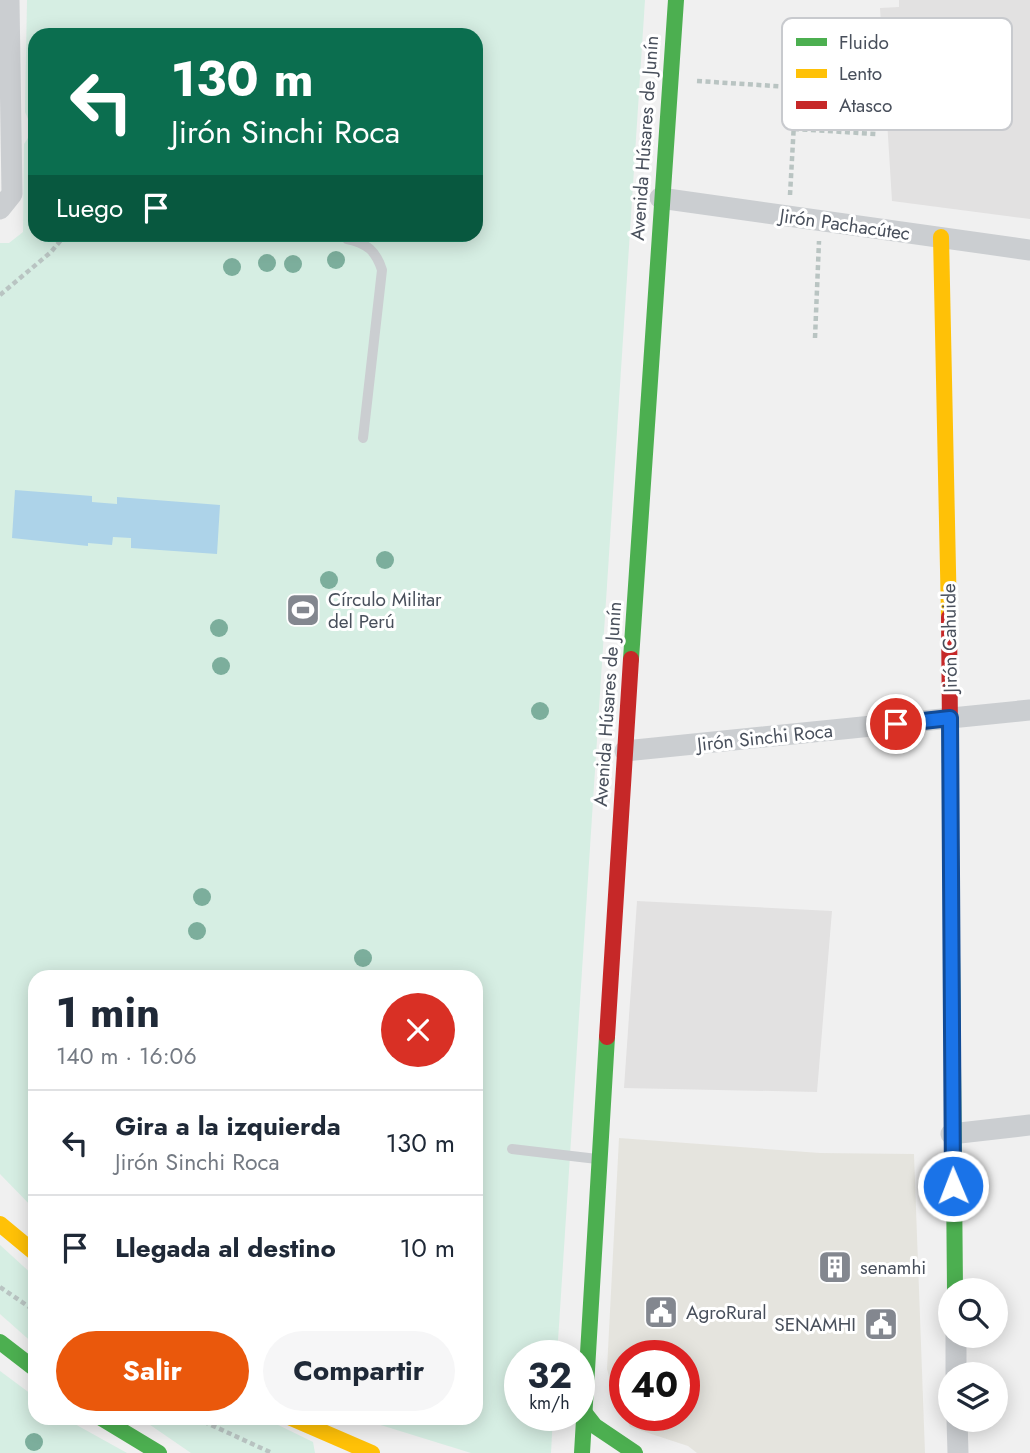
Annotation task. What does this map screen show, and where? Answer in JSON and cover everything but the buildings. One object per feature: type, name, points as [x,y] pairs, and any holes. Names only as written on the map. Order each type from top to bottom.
[{"type":"street","points":[[2,209],[12,194],[9,0]]},
{"type":"street","name":"Avenida Húsares de Junín","points":[[588,1340],[660,198],[676,0]]},
{"type":"street","name":"Jirón Pachacútec","points":[[660,198],[1030,250]]},
{"type":"street","name":"Jirón Cahuide","points":[[940,237],[950,718],[951,1135],[955,1278]]},
{"type":"street","name":"Jirón Sinchi Roca","points":[[625,751],[1030,710]]},
{"type":"street","points":[[951,1135],[1030,1125]]},
{"type":"street","points":[[0,1224],[28,1248]]},
{"type":"street","points":[[0,1342],[28,1364]]},
{"type":"street","points":[[113,1425],[159,1453]]},
{"type":"street","points":[[301,1425],[330,1445],[372,1453]]},
{"type":"street","points":[[595,1425],[635,1453]]},
{"type":"street","name":"Avenida Húsares de Junín","points":[[582,1453],[583,1431]]},
{"type":"street","points":[[957,1432],[958,1453]]},
{"type":"lane","points":[[362,242],[377,254],[382,270],[363,438]]},
{"type":"lane","points":[[512,1149],[599,1159]]},
{"type":"path","points":[[670,79],[782,87]]},
{"type":"path","points":[[789,216],[794,130],[876,134]]},
{"type":"path","points":[[815,338],[820,221]]},
{"type":"path","points":[[0,295],[59,242]]},
{"type":"path","points":[[0,1287],[28,1306]]},
{"type":"path","points":[[211,1425],[272,1453]]},
{"type":"shaded area","points":[[899,0],[1030,0],[1030,219],[892,201],[888,130],[1012,130],[1012,18],[881,18],[880,8],[899,7]]},
{"type":"shaded area","points":[[637,901],[832,911],[817,1092],[624,1088]]},
{"type":"shaded area","points":[[619,1138],[820,1153],[914,1154],[925,1453],[697,1453],[688,1446],[642,1431],[700,1431],[700,1340],[609,1340],[609,1377],[607,1369]]},
{"type":"green space","name":"Círculo Militar del Perú","points":[[27,0],[645,0],[558,1340],[504,1340],[504,1431],[552,1431],[551,1453],[471,1453],[381,1425],[483,1425],[483,970],[28,970],[28,1203],[0,1174],[0,243],[9,243],[23,232],[24,144],[28,138],[28,242],[483,242],[483,28],[28,28],[28,119],[25,112]]},
{"type":"green space","points":[[0,1245],[28,1271],[28,1339],[0,1314]]},
{"type":"green space","points":[[0,1371],[28,1392],[28,1425],[77,1425],[127,1453],[0,1453]]},
{"type":"green space","points":[[150,1425],[278,1425],[313,1442],[315,1453],[191,1453]]},
{"type":"water","points":[[15,490],[92,496],[92,502],[117,504],[117,497],[220,505],[217,554],[131,548],[131,538],[113,537],[112,545],[88,543],[88,546],[12,538]]},
{"type":"traffic: fast","points":[[631,659],[676,0]]},
{"type":"traffic: fast","points":[[951,842],[955,1278]]},
{"type":"traffic: fast","points":[[582,1453],[607,1037]]},
{"type":"traffic: fast","points":[[0,1342],[28,1364]]},
{"type":"traffic: fast","points":[[113,1425],[159,1453]]},
{"type":"traffic: fast","points":[[595,1426],[635,1453]]},
{"type":"traffic: slow","points":[[941,237],[949,617]]},
{"type":"traffic: slow","points":[[0,1224],[28,1247]]},
{"type":"traffic: slow","points":[[307,1425],[372,1453]]},
{"type":"traffic: jam","points":[[949,617],[951,842]]},
{"type":"traffic: jam","points":[[607,1037],[631,659]]},
{"type":"place","name":"Círculo Militar del Perú","points":[[303,610]]},
{"type":"place","name":"senamhi","points":[[835,1267]]},
{"type":"place","name":"AgroRural","points":[[661,1312]]},
{"type":"place","name":"SENAMHI","points":[[881,1324]]},
{"type":"route","points":[[896,724],[950,718],[953,1186]]}]
